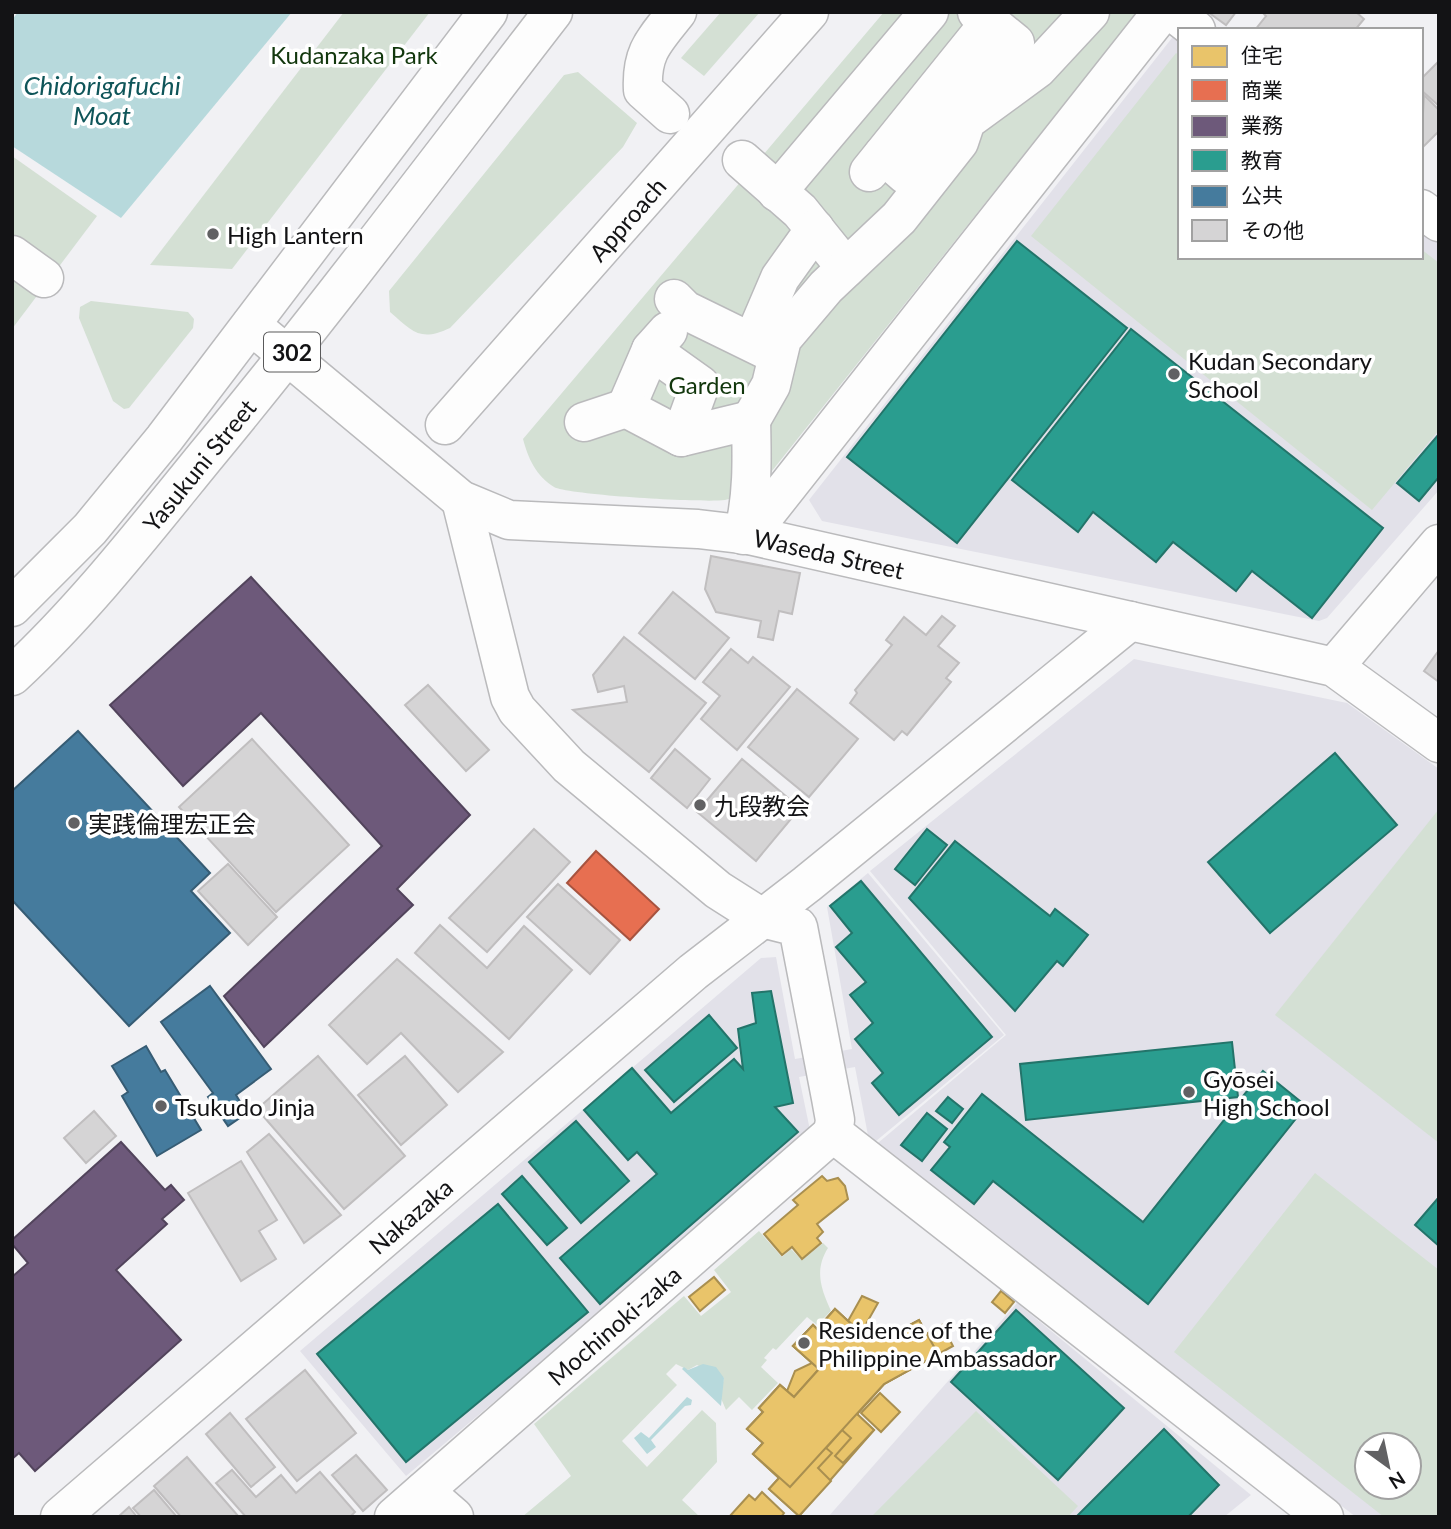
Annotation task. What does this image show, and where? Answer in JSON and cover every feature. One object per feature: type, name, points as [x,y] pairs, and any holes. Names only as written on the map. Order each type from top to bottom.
[{"type":"street","name":"Yasukuni Street","points":[[12,607],[90,529],[251,325],[488,12]]},
{"type":"street","name":"Yasukuni Street","points":[[12,676],[50,642],[102,583],[289,355],[552,12]]},
{"type":"street","points":[[670,114],[643,90],[642,67],[648,48],[677,12]]},
{"type":"street","name":"Approach","points":[[445,425],[809,12]]},
{"type":"street","points":[[777,191],[929,12]]},
{"type":"street","points":[[765,349],[782,339],[826,286],[899,218],[959,142],[966,121],[1037,69],[1090,12]]},
{"type":"street","points":[[746,535],[1162,12]]},
{"type":"street","points":[[1173,12],[1193,28]]},
{"type":"street","points":[[858,94],[897,150],[944,104],[970,72],[1015,43],[984,17]]},
{"type":"street","points":[[742,160],[800,211],[846,268]]},
{"type":"street","points":[[1423,210],[1439,222]]},
{"type":"street","points":[[746,535],[753,463],[751,420],[771,386],[765,349],[779,278],[815,229]]},
{"type":"street","points":[[12,255],[44,278]]},
{"type":"street","points":[[626,408],[651,350],[680,305],[765,349]]},
{"type":"street","name":"Waseda Street","points":[[251,325],[461,500],[509,520],[698,529],[746,535],[1334,667],[1439,743]]},
{"type":"street","points":[[651,350],[700,385],[681,438]]},
{"type":"street","points":[[584,422],[626,408],[681,438],[751,420]]},
{"type":"street","points":[[461,500],[510,697],[517,710],[569,766],[718,890],[762,918],[798,927],[833,1109],[833,1133],[1324,1517]]},
{"type":"street","points":[[1334,667],[1439,544]]},
{"type":"street","name":"Nakazaka","points":[[60,1517],[682,981],[1129,621]]},
{"type":"street","name":"Mochinoki-zaka","points":[[394,1517],[833,1133]]},
{"type":"street","points":[[424,1491],[454,1517]]},
{"type":"shaded area","name":"Kudan Secondary School","points":[[1178,30],[1178,259],[1423,259],[1423,227],[1439,240],[1439,490],[1327,618],[1319,621],[822,521],[809,500]]},
{"type":"shaded area","name":"Gyōsei High School","points":[[1134,659],[1347,703],[1439,769],[1439,1517],[1356,1517],[872,1148],[1006,1035],[870,871]]},
{"type":"shaded area","points":[[868,873],[1004,1035],[870,1146],[855,1067],[799,1077],[811,1135],[406,1476],[300,1351],[761,958],[776,957],[795,1059],[852,1049],[827,907]]},
{"type":"shaded area","points":[[1017,1303],[1251,1495],[1224,1517],[828,1517]]},
{"type":"green space","name":"Kudanzaka Park","points":[[344,12],[430,12],[232,269],[150,265]]},
{"type":"green space","points":[[721,12],[760,12],[704,76],[681,58]]},
{"type":"green space","name":"Garden","points":[[884,12],[1137,12],[764,481],[735,497],[712,501],[609,495],[554,487],[542,478],[534,466],[523,439]]},
{"type":"green space","points":[[1176,53],[1178,259],[1423,259],[1423,251],[1439,263],[1439,430],[1372,510],[1031,236]]},
{"type":"green space","points":[[578,72],[637,123],[623,147],[450,328],[431,334],[411,330],[390,312],[389,291],[564,75]]},
{"type":"green space","points":[[12,156],[97,216],[12,329]]},
{"type":"green space","points":[[91,301],[188,312],[194,319],[193,328],[129,408],[124,409],[113,401],[79,318],[80,307]]},
{"type":"green space","points":[[1439,809],[1439,1143],[1275,1015]]},
{"type":"green space","points":[[1315,1173],[1439,1270],[1439,1517],[1384,1517],[1364,1501],[1423,1501],[1423,1431],[1353,1431],[1353,1493],[1174,1352]]},
{"type":"green space","points":[[759,1231],[782,1257],[791,1249],[802,1260],[823,1243],[828,1248],[821,1264],[820,1280],[831,1311],[817,1325],[807,1317],[776,1350],[773,1348],[764,1358],[767,1360],[761,1367],[778,1383],[752,1410],[739,1397],[726,1410],[720,1396],[724,1378],[697,1365],[688,1370],[676,1364],[666,1374],[677,1385],[622,1441],[647,1467],[702,1410],[716,1423],[717,1462],[682,1500],[700,1517],[522,1517],[571,1476],[534,1424],[684,1296],[701,1316],[731,1292],[714,1270]]},
{"type":"green space","points":[[976,1411],[1078,1506],[1068,1517],[871,1517]]},
{"type":"water","name":"Chidorigafuchi Moat","points":[[18,12],[292,12],[121,218],[12,146],[12,20]]},
{"type":"water","points":[[703,1364],[716,1367],[724,1378],[721,1406],[682,1369],[684,1367],[688,1370]]},
{"type":"water","points":[[687,1397],[692,1400],[691,1405],[685,1406],[651,1440],[656,1447],[647,1454],[634,1438],[641,1432],[649,1438]]},
{"type":"building: 住宅","points":[[822,1176],[827,1181],[838,1178],[845,1186],[848,1199],[817,1224],[823,1232],[817,1238],[821,1243],[802,1259],[792,1247],[782,1255],[764,1234],[798,1205],[793,1200]]},
{"type":"building: 住宅","points":[[714,1277],[725,1290],[700,1311],[689,1297]]},
{"type":"building: 住宅","points":[[1001,1291],[1014,1302],[1005,1313],[992,1302]]},
{"type":"building: 住宅","points":[[862,1296],[878,1303],[861,1333],[848,1321]]},
{"type":"building: 住宅","points":[[835,1309],[861,1333],[865,1329],[875,1328],[884,1339],[919,1320],[926,1334],[942,1325],[953,1346],[884,1384],[857,1414],[874,1430],[799,1516],[769,1489],[779,1478],[753,1454],[763,1443],[747,1429],[763,1412],[759,1408],[780,1385],[787,1391],[795,1371],[812,1363],[793,1346],[813,1325],[817,1329]]},
{"type":"building: 住宅","points":[[835,1309],[861,1333],[865,1329],[875,1328],[884,1339],[919,1320],[938,1354],[884,1384],[857,1414],[874,1430],[843,1463],[835,1456],[851,1438],[842,1430],[826,1448],[832,1453],[818,1468],[831,1481],[799,1516],[769,1489],[779,1478],[753,1454],[763,1443],[747,1429],[763,1412],[759,1408],[780,1385],[794,1397],[819,1369],[793,1346],[813,1325],[817,1329]]},
{"type":"building: 住宅","points":[[835,1309],[861,1333],[865,1329],[875,1328],[884,1339],[919,1320],[938,1354],[884,1384],[790,1487],[753,1454],[763,1443],[747,1429],[763,1412],[759,1408],[780,1385],[794,1397],[819,1369],[793,1346],[813,1325],[817,1329]]},
{"type":"building: 住宅","points":[[880,1393],[900,1412],[881,1432],[861,1413]]},
{"type":"building: 住宅","points":[[762,1492],[784,1513],[781,1517],[729,1517],[749,1495],[755,1500]]},
{"type":"building: 商業","points":[[596,851],[659,909],[630,940],[567,883]]},
{"type":"building: 業務","points":[[251,577],[470,815],[397,889],[413,905],[264,1047],[224,996],[382,846],[261,713],[183,786],[110,705]]},
{"type":"building: 業務","points":[[121,1142],[165,1190],[171,1185],[184,1200],[162,1219],[167,1224],[116,1270],[181,1340],[35,1471],[19,1453],[12,1459],[12,1277],[28,1263],[12,1244],[12,1240]]},
{"type":"building: 教育","points":[[1017,241],[1127,328],[957,543],[847,457]]},
{"type":"building: 教育","points":[[1131,329],[1383,528],[1312,618],[1252,571],[1236,591],[1173,542],[1156,562],[1093,512],[1078,532],[1012,480]]},
{"type":"building: 教育","points":[[1439,434],[1439,477],[1419,501],[1397,483]]},
{"type":"building: 教育","points":[[1335,753],[1397,825],[1270,933],[1208,862]]},
{"type":"building: 教育","points":[[927,829],[947,845],[915,885],[895,869]]},
{"type":"building: 教育","points":[[955,841],[1050,916],[1055,909],[1088,935],[1063,966],[1057,961],[1015,1011],[909,898]]},
{"type":"building: 教育","points":[[861,881],[992,1037],[899,1115],[872,1083],[883,1073],[855,1039],[873,1023],[850,995],[866,982],[836,947],[852,933],[830,906]]},
{"type":"building: 教育","points":[[771,991],[793,1103],[775,1107],[798,1132],[600,1304],[560,1258],[657,1174],[637,1152],[628,1160],[584,1110],[632,1068],[671,1113],[734,1059],[743,1069],[738,1029],[756,1023],[752,993]]},
{"type":"building: 教育","points":[[709,1015],[737,1048],[674,1102],[645,1070]]},
{"type":"building: 教育","points":[[1232,1042],[1238,1097],[1026,1120],[1020,1064]]},
{"type":"building: 教育","points":[[1263,1071],[1306,1106],[1148,1304],[993,1181],[974,1204],[931,1170],[950,1147],[944,1142],[982,1094],[1143,1222]]},
{"type":"building: 教育","points":[[948,1097],[963,1109],[952,1123],[936,1111]]},
{"type":"building: 教育","points":[[927,1113],[947,1129],[922,1161],[901,1145]]},
{"type":"building: 教育","points":[[576,1121],[629,1181],[581,1223],[529,1162]]},
{"type":"building: 教育","points":[[522,1176],[567,1228],[547,1245],[502,1194]]},
{"type":"building: 教育","points":[[1439,1197],[1439,1246],[1415,1225]]},
{"type":"building: 教育","points":[[498,1204],[588,1312],[406,1462],[317,1354]]},
{"type":"building: 教育","points":[[1016,1310],[1124,1408],[1058,1480],[951,1382]]},
{"type":"building: 教育","points":[[1164,1429],[1219,1485],[1188,1517],[1076,1517]]},
{"type":"building: 公共","points":[[78,731],[210,873],[191,891],[230,933],[129,1026],[12,900],[12,791]]},
{"type":"building: 公共","points":[[210,986],[271,1069],[236,1095],[247,1113],[228,1126],[208,1097],[213,1093],[161,1022]]},
{"type":"building: 公共","points":[[146,1046],[161,1072],[165,1070],[201,1130],[157,1156],[122,1096],[128,1092],[112,1066]]},
{"type":"building: その他","points":[[1208,12],[1236,12],[1226,25]]},
{"type":"building: その他","points":[[1262,12],[1356,12],[1364,19],[1357,28],[1257,28],[1266,16]]},
{"type":"building: その他","points":[[1439,61],[1439,106],[1423,92],[1423,77]]},
{"type":"building: その他","points":[[1424,95],[1439,110],[1439,131],[1423,147]]},
{"type":"building: その他","points":[[711,556],[800,573],[792,614],[779,611],[773,640],[758,637],[761,621],[716,612],[705,589]]},
{"type":"building: その他","points":[[673,592],[729,638],[695,679],[639,633]]},
{"type":"building: その他","points":[[942,616],[955,626],[938,646],[959,663],[946,678],[951,682],[907,735],[902,731],[894,740],[850,703],[857,693],[855,690],[892,645],[886,640],[904,617],[926,635]]},
{"type":"building: その他","points":[[624,637],[706,703],[649,772],[573,710],[627,702],[624,686],[598,692],[593,675]]},
{"type":"building: その他","points":[[731,649],[748,663],[753,657],[790,687],[737,750],[701,719],[720,696],[703,682]]},
{"type":"building: その他","points":[[1439,650],[1439,682],[1424,671]]},
{"type":"building: その他","points":[[428,685],[489,750],[466,771],[405,705]]},
{"type":"building: その他","points":[[797,689],[858,739],[809,797],[748,747]]},
{"type":"building: その他","points":[[252,739],[349,845],[276,912],[179,807]]},
{"type":"building: その他","points":[[675,749],[710,779],[687,808],[651,778]]},
{"type":"building: その他","points":[[742,759],[800,808],[756,861],[697,812]]},
{"type":"building: その他","points":[[534,829],[570,862],[487,952],[449,918]]},
{"type":"building: その他","points":[[228,864],[277,917],[248,945],[198,891]]},
{"type":"building: その他","points":[[558,884],[620,940],[590,974],[527,917]]},
{"type":"building: その他","points":[[440,925],[487,968],[524,926],[572,970],[509,1039],[415,953]]},
{"type":"building: その他","points":[[397,959],[503,1052],[458,1092],[401,1033],[367,1064],[329,1025]]},
{"type":"building: その他","points":[[318,1056],[405,1156],[344,1209],[257,1109]]},
{"type":"building: その他","points":[[405,1056],[447,1105],[401,1145],[358,1095]]},
{"type":"building: その他","points":[[94,1111],[116,1136],[86,1163],[64,1138]]},
{"type":"building: その他","points":[[269,1134],[341,1215],[304,1243],[247,1152]]},
{"type":"building: その他","points":[[241,1161],[277,1220],[259,1231],[276,1259],[241,1281],[188,1193]]},
{"type":"building: その他","points":[[305,1370],[356,1433],[297,1481],[246,1419]]},
{"type":"building: その他","points":[[230,1413],[275,1467],[251,1487],[206,1434]]},
{"type":"building: その他","points":[[356,1455],[387,1490],[363,1511],[332,1475]]},
{"type":"building: その他","points":[[187,1457],[239,1517],[181,1517],[154,1486]]},
{"type":"building: その他","points":[[232,1470],[256,1497],[281,1475],[296,1493],[320,1472],[355,1512],[350,1517],[246,1517],[216,1483]]},
{"type":"building: その他","points":[[154,1490],[177,1517],[141,1517],[133,1508]]},
{"type":"building: その他","points":[[129,1507],[137,1517],[118,1517]]},
{"type":"place","name":"High Lantern","points":[[213,234]]},
{"type":"place","name":"Kudan Secondary School","points":[[1174,374]]},
{"type":"place","name":"九段教会","points":[[700,805]]},
{"type":"place","name":"実践倫理宏正会","points":[[74,823]]},
{"type":"place","name":"Gyōsei High School","points":[[1189,1092]]},
{"type":"place","name":"Tsukudo Jinja","points":[[161,1106]]},
{"type":"place","name":"Residence of the Philippine Ambassador","points":[[804,1343]]}]
